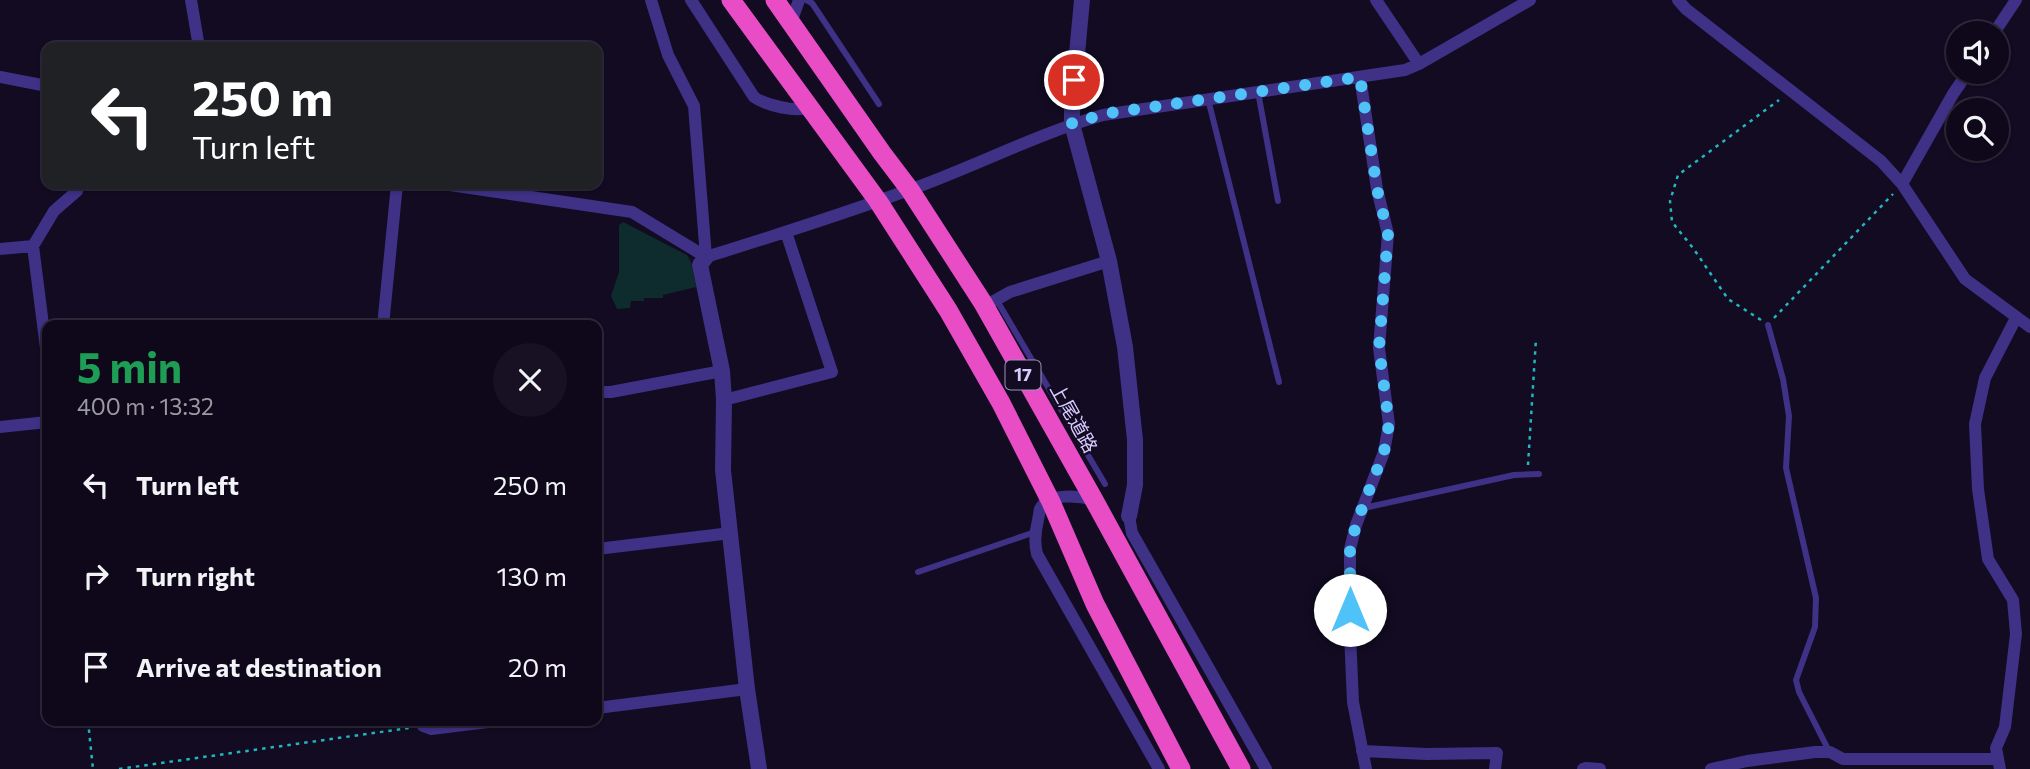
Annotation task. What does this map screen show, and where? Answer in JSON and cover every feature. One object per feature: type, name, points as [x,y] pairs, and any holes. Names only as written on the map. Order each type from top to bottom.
[{"type":"highway","name":"17","points":[[731,0],[878,201],[948,310],[1001,403],[1050,500],[1096,604],[1181,769]]},
{"type":"highway","name":"上尾道路","points":[[775,0],[989,302],[1100,492],[1241,769]]},
{"type":"street","points":[[191,0],[198,42]]},
{"type":"street","points":[[651,0],[668,55],[694,106],[706,257]]},
{"type":"street","points":[[691,0],[754,97],[768,104],[798,110],[809,107]]},
{"type":"street","points":[[791,23],[799,0]]},
{"type":"street","points":[[1082,0],[1072,124],[1109,261],[1125,347],[1135,440],[1135,485],[1129,516],[1132,533],[1266,769]]},
{"type":"street","points":[[1376,0],[1419,64]]},
{"type":"street","points":[[759,769],[747,689],[723,470],[722,371],[700,265],[706,257],[910,190],[1103,114],[1405,70],[1530,0]]},
{"type":"street","points":[[1678,0],[1790,92],[1881,161],[1902,184],[1965,279],[2030,327]]},
{"type":"street","points":[[2002,21],[2016,0]]},
{"type":"street","points":[[0,76],[42,85]]},
{"type":"street","points":[[1360,77],[1377,189],[1388,234],[1379,348],[1389,424],[1384,452],[1356,524],[1350,550],[1353,702],[1366,769]]},
{"type":"street","points":[[1902,184],[1960,84]]},
{"type":"street","points":[[42,320],[33,246],[54,211],[78,189]]},
{"type":"street","points":[[384,320],[397,189]]},
{"type":"street","points":[[477,189],[632,212],[706,257]]},
{"type":"street","points":[[724,400],[832,372],[786,232]]},
{"type":"street","points":[[0,250],[33,246]]},
{"type":"street","points":[[989,302],[1010,292],[1109,261]]},
{"type":"street","points":[[1711,769],[1815,752],[1830,752],[1843,759],[1998,764],[1996,748],[2005,727],[2016,634],[2013,600],[1988,559],[1978,489],[1975,424],[1985,378],[2016,318]]},
{"type":"street","points":[[602,392],[722,371]]},
{"type":"street","points":[[0,428],[42,423]]},
{"type":"street","points":[[1100,492],[1050,500],[1041,507],[1034,543],[1037,554],[1159,769]]},
{"type":"street","points":[[602,548],[731,533]]},
{"type":"street","points":[[602,707],[747,689]]},
{"type":"street","points":[[426,726],[431,729],[455,726]]},
{"type":"street","points":[[1362,751],[1497,753],[1495,769]]},
{"type":"street","points":[[1583,769],[1600,769]]},
{"type":"lane","points":[[806,0],[812,3],[879,104]]},
{"type":"lane","points":[[1258,92],[1278,201]]},
{"type":"lane","points":[[1209,99],[1279,382]]},
{"type":"lane","points":[[1768,325],[1783,379],[1789,416],[1786,468],[1816,598],[1815,627],[1796,680],[1799,692],[1830,752]]},
{"type":"lane","points":[[1362,508],[1514,475],[1539,474]]},
{"type":"lane","points":[[918,572],[1035,532]]},
{"type":"path","points":[[1790,92],[1678,175],[1670,201],[1672,222],[1728,299],[1768,325],[1902,184]]},
{"type":"path","points":[[1527,475],[1536,338]]},
{"type":"path","points":[[89,726],[93,769]]},
{"type":"path","points":[[119,769],[402,726]]},
{"type":"green space","points":[[623,222],[687,255],[696,287],[663,295],[663,298],[631,301],[630,308],[617,309],[611,296],[619,272],[619,225]]},
{"type":"route","points":[[1074,80],[1072,124],[1103,114],[1360,77],[1377,189],[1388,234],[1379,348],[1389,424],[1384,452],[1356,524],[1350,550],[1350,610]]}]
